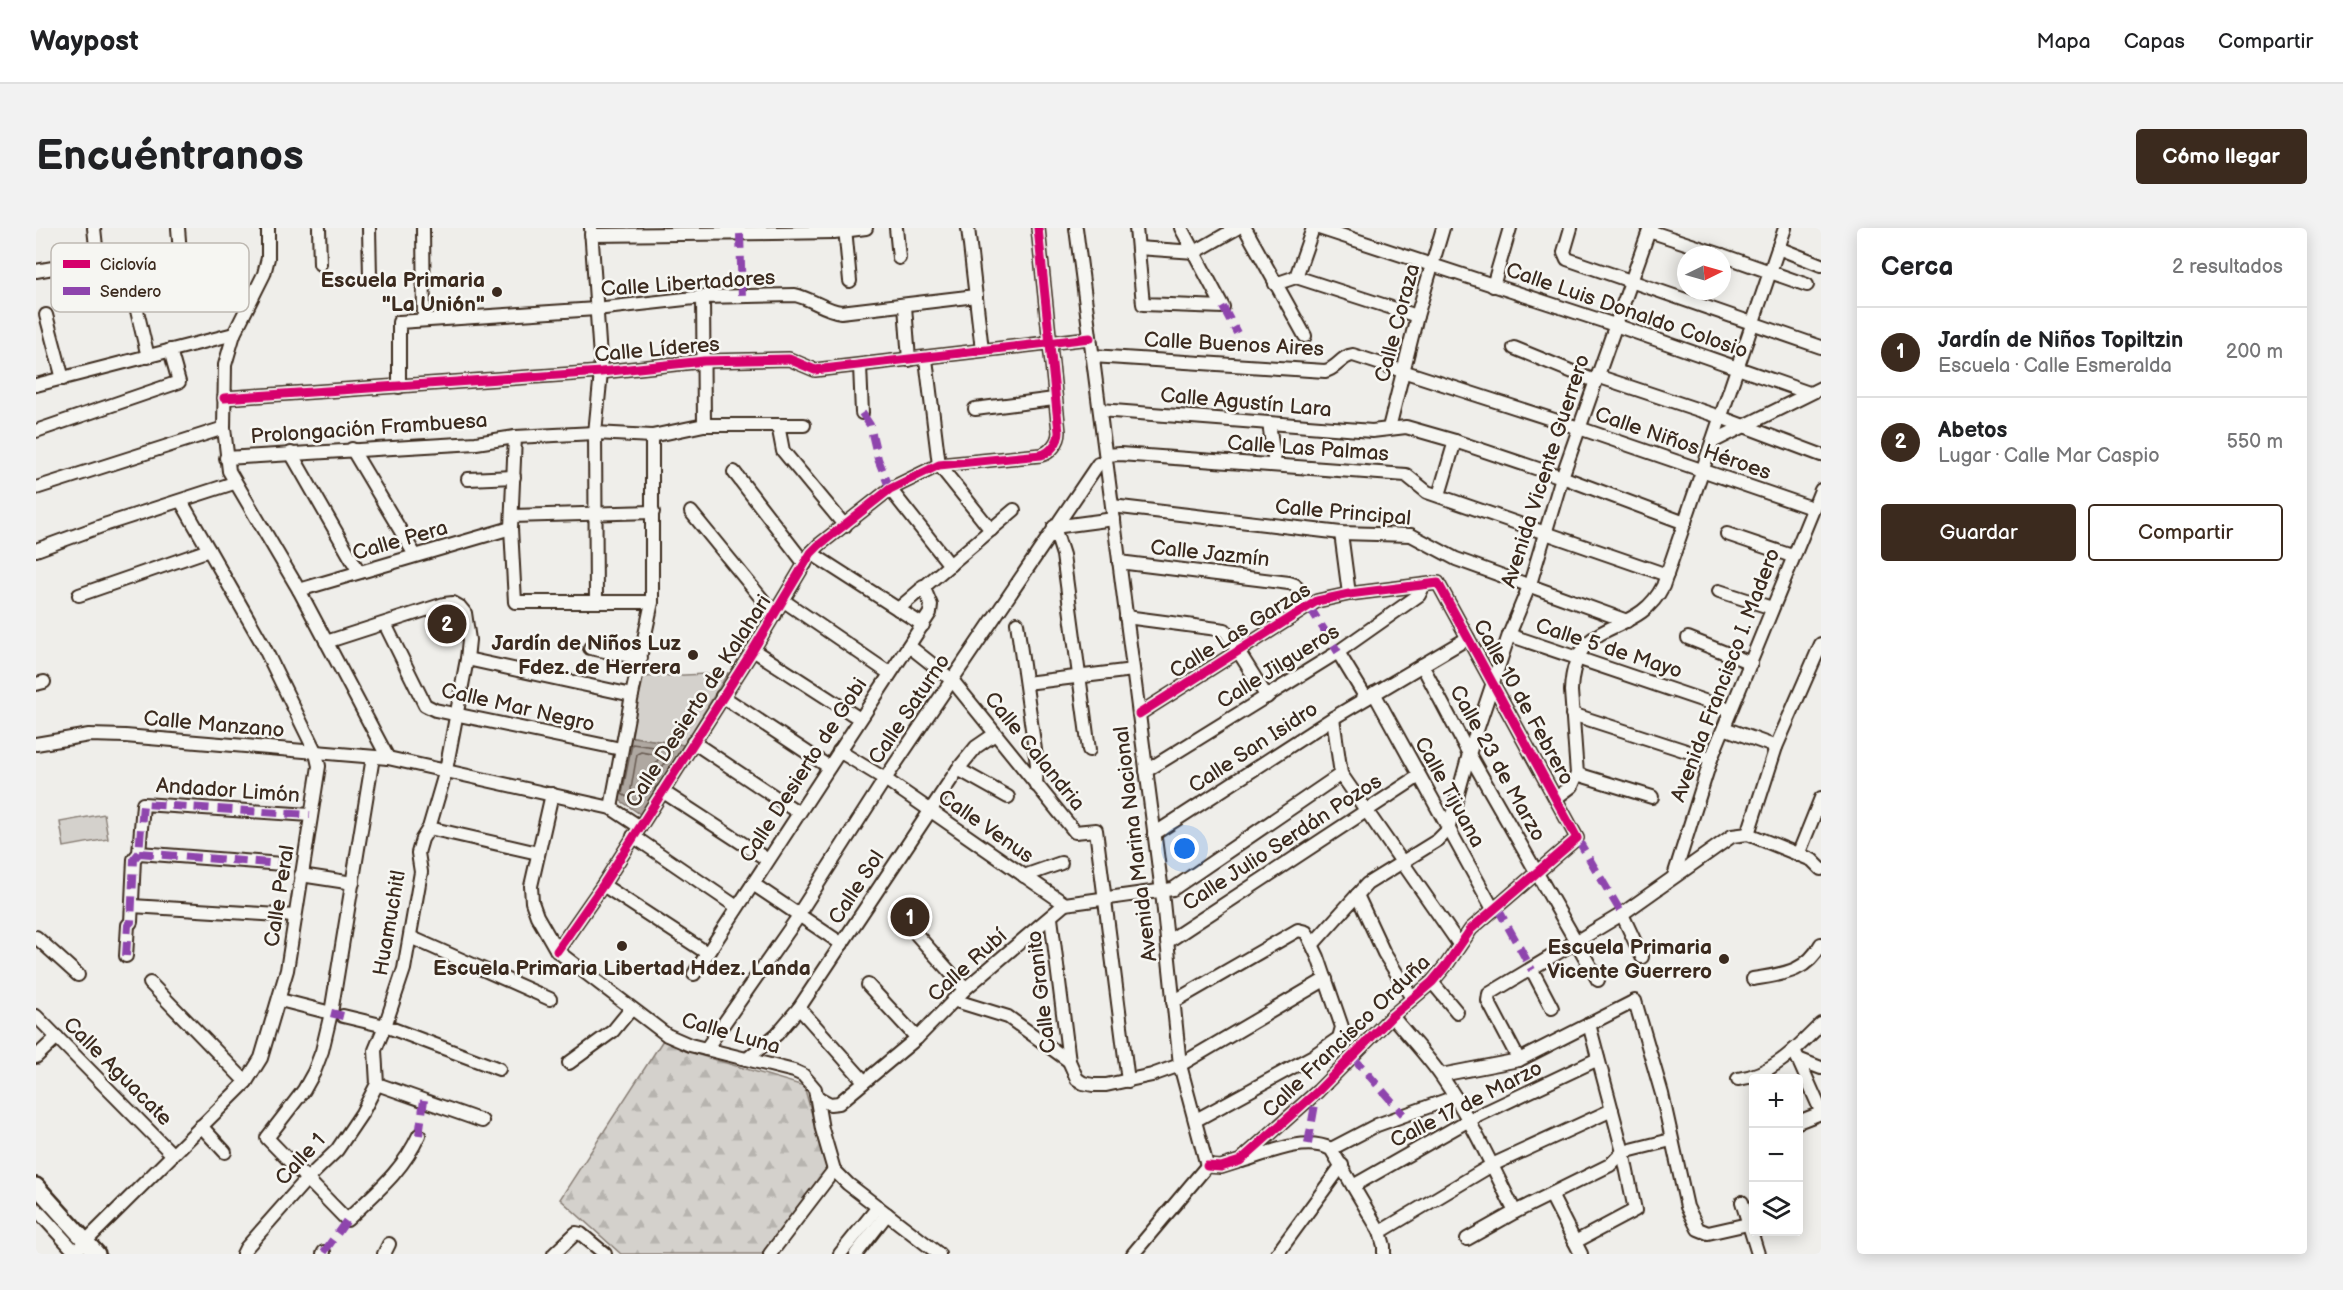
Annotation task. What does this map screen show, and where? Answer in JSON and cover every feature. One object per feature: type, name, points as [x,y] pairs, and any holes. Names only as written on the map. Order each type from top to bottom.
[{"type":"main road","points":[[36,1186],[79,1249],[97,1254]]},
{"type":"street","points":[[94,228],[96,243]]},
{"type":"street","points":[[178,228],[179,243]]},
{"type":"street","points":[[249,304],[264,274],[268,258],[268,228]]},
{"type":"street","points":[[319,228],[320,264]]},
{"type":"street","points":[[369,228],[370,277]]},
{"type":"street","points":[[423,228],[424,320]]},
{"type":"street","points":[[596,602],[595,433],[601,372],[591,232],[866,228]]},
{"type":"street","points":[[896,228],[899,258]]},
{"type":"street","points":[[968,228],[982,350]]},
{"type":"street","points":[[939,465],[1046,454],[1059,436],[1038,228]]},
{"type":"street","name":"Avenida Marina Nacional","points":[[1076,228],[1100,410],[1102,459],[1113,513],[1162,892],[1180,1065],[1207,1166]]},
{"type":"street","points":[[1136,228],[1143,304],[1223,307],[1181,228]]},
{"type":"street","points":[[1138,248],[1195,252],[1237,228]]},
{"type":"street","points":[[1245,228],[1305,336]]},
{"type":"street","points":[[1296,277],[1313,228]]},
{"type":"street","name":"Calle Luis Donaldo Colosio","points":[[1319,228],[1815,391]]},
{"type":"street","name":"Calle Coraza","points":[[1389,428],[1417,316],[1443,228]]},
{"type":"street","points":[[1493,286],[1510,228]]},
{"type":"street","points":[[1571,228],[1564,256],[1567,259],[1821,347]]},
{"type":"street","points":[[845,229],[850,281]]},
{"type":"street","points":[[1649,229],[1697,246]]},
{"type":"street","name":"Avenida Vicente Guerrero","points":[[1448,830],[1469,754],[1493,682],[1530,584],[1562,477],[1649,229]]},
{"type":"street","points":[[1556,798],[1572,786],[1577,774],[1571,677],[1577,658],[1589,640],[1627,621],[1650,605],[1659,595],[1778,248],[1781,229]]},
{"type":"street","points":[[1778,248],[1821,265]]},
{"type":"street","points":[[1731,258],[1806,285]]},
{"type":"street","points":[[36,271],[51,268]]},
{"type":"street","points":[[1275,284],[1296,277],[1417,316]]},
{"type":"street","name":"Calle Libertadores","points":[[399,387],[399,322],[596,309],[703,297],[795,295],[804,297],[831,311],[842,312],[976,296]]},
{"type":"street","points":[[703,297],[704,425]]},
{"type":"street","points":[[905,306],[909,360]]},
{"type":"street","points":[[137,312],[148,357]]},
{"type":"street","points":[[245,312],[234,334],[225,365],[226,458],[234,483],[299,590],[388,758]]},
{"type":"street","points":[[46,315],[63,379]]},
{"type":"street","points":[[36,385],[234,334]]},
{"type":"street","name":"Calle Líderes","points":[[224,398],[601,372],[704,361],[789,359],[815,370],[926,359],[982,350],[1090,338]]},
{"type":"street","points":[[1514,348],[1596,378],[1720,417],[1821,455]]},
{"type":"street","points":[[36,430],[179,382],[170,350]]},
{"type":"street","name":"Calle Buenos Aires","points":[[1092,356],[1325,371],[1349,355],[1353,355],[1403,371]]},
{"type":"street","points":[[926,359],[939,465],[990,530]]},
{"type":"street","points":[[860,366],[862,412]]},
{"type":"street","name":"Calle Niños Héroes","points":[[1403,371],[1579,428],[1812,508]]},
{"type":"street","points":[[1712,442],[1815,391]]},
{"type":"street","points":[[975,409],[1054,399]]},
{"type":"street","name":"Calle Agustín Lara","points":[[1100,410],[1372,431],[1406,427],[1562,477],[1685,524]]},
{"type":"street","points":[[1269,423],[1275,465]]},
{"type":"street","name":"Prolongación Frambuesa","points":[[226,458],[476,443],[515,437],[595,433],[652,436],[704,425],[804,425]]},
{"type":"street","points":[[778,425],[783,451],[845,526]]},
{"type":"street","points":[[36,488],[224,428]]},
{"type":"street","points":[[652,436],[652,602],[611,808],[637,831],[737,907]]},
{"type":"street","points":[[515,437],[512,522],[515,602],[652,602]]},
{"type":"street","points":[[1439,495],[1455,441]]},
{"type":"street","points":[[352,449],[414,555]]},
{"type":"street","points":[[291,453],[359,572]]},
{"type":"street","name":"Calle Las Palmas","points":[[1102,459],[1119,454],[1406,475],[1421,489],[1667,575]]},
{"type":"street","name":"Calle Saturno","points":[[706,1048],[797,917],[885,779],[1102,459]]},
{"type":"street","name":"Calle Desierto de Kalahari","points":[[557,951],[603,885],[819,545],[890,489],[939,465]]},
{"type":"street","points":[[734,472],[808,559],[923,625]]},
{"type":"street","points":[[468,479],[514,477]]},
{"type":"street","points":[[36,550],[107,524],[234,483]]},
{"type":"street","points":[[890,489],[950,565]]},
{"type":"street","name":"Avenida Francisco I. Madero","points":[[1674,876],[1689,822],[1711,759],[1792,556],[1821,492]]},
{"type":"street","name":"Calle Peral","points":[[79,1249],[246,1082],[261,1058],[287,970],[319,765],[316,753],[262,643],[181,501]]},
{"type":"street","points":[[898,609],[1014,510]]},
{"type":"street","name":"Calle Pera","points":[[299,590],[512,522],[594,512],[653,512]]},
{"type":"street","points":[[691,512],[775,615]]},
{"type":"street","name":"Calle Principal","points":[[1054,527],[1113,513],[1341,533],[1411,535],[1456,559],[1627,621]]},
{"type":"street","points":[[1054,527],[1063,555],[1089,750]]},
{"type":"street","points":[[1341,533],[1349,594]]},
{"type":"street","points":[[1727,534],[1792,556]]},
{"type":"street","points":[[79,595],[209,550]]},
{"type":"street","name":"Calle Jazmín","points":[[1119,562],[1272,579],[1295,585],[1309,606]]},
{"type":"street","name":"Calle Las Garzas","points":[[1138,714],[1325,598],[1438,583]]},
{"type":"street","name":"Calle 10 de Febrero","points":[[1438,583],[1577,838]]},
{"type":"street","name":"Calle Jilgueros","points":[[1146,771],[1338,652],[1419,594],[1424,585]]},
{"type":"street","name":"Calle Desierto de Gobi","points":[[693,974],[830,767],[889,673],[923,625],[930,613],[931,604],[923,586]]},
{"type":"street","points":[[1719,591],[1772,608]]},
{"type":"street","points":[[784,601],[889,673]]},
{"type":"street","name":"Huamuchitl","points":[[378,1084],[375,1050],[404,969],[421,872],[418,853],[422,839],[429,828],[446,770],[469,640],[465,613],[453,603],[386,624]]},
{"type":"street","points":[[1126,617],[1225,630],[1267,697]]},
{"type":"street","points":[[1017,623],[1037,764],[1036,785]]},
{"type":"street","points":[[326,642],[386,624]]},
{"type":"street","name":"Calle Mar Negro","points":[[386,624],[425,705],[435,710],[621,749]]},
{"type":"street","name":"Calle 5 de Mayo","points":[[1509,636],[1731,710]]},
{"type":"street","name":"Calle San Isidro","points":[[1154,834],[1333,718],[1468,638]]},
{"type":"street","points":[[1688,638],[1751,663]]},
{"type":"street","points":[[1748,834],[1776,747],[1821,644]]},
{"type":"street","name":"Calle Calandria","points":[[909,646],[952,680],[1075,832],[1096,830],[1105,900]]},
{"type":"street","points":[[590,648],[641,658]]},
{"type":"street","points":[[753,650],[860,719]]},
{"type":"street","name":"Calle Tijuana","points":[[1338,652],[1370,696],[1419,776],[1493,909]]},
{"type":"street","points":[[466,659],[632,695]]},
{"type":"street","name":"Calle 23 de Marzo","points":[[1422,665],[1469,754],[1598,980]]},
{"type":"street","points":[[1026,683],[1133,670]]},
{"type":"street","points":[[722,696],[830,767]]},
{"type":"street","points":[[1572,714],[1711,759]]},
{"type":"street","points":[[1333,718],[1341,774],[1459,944]]},
{"type":"street","points":[[1724,728],[1776,747]]},
{"type":"street","name":"Calle Sol","points":[[747,1059],[777,1034],[799,1008],[958,769],[976,747],[995,734]]},
{"type":"street","name":"Calle Manzano","points":[[36,744],[89,735],[388,758],[611,808]]},
{"type":"street","points":[[693,742],[799,813]]},
{"type":"street","name":"Calle Venus","points":[[839,751],[885,779],[1065,904]]},
{"type":"street","points":[[373,757],[353,883],[337,1015],[314,1072],[304,1090],[267,1138],[347,1220],[404,1163],[419,1135]]},
{"type":"street","points":[[958,769],[1008,797]]},
{"type":"street","points":[[1065,904],[1173,890],[1341,774]]},
{"type":"street","points":[[1577,774],[1652,797]]},
{"type":"street","name":"Calle Julio Serdán Pozos","points":[[1167,942],[1419,776]]},
{"type":"street","points":[[662,790],[768,860]]},
{"type":"street","points":[[429,828],[538,853],[552,795]]},
{"type":"street","points":[[1798,855],[1821,798]]},
{"type":"street","name":"Andador Limón","points":[[139,853],[142,804],[310,815]]},
{"type":"street","points":[[1313,944],[1367,884],[1438,840],[1448,830]]},
{"type":"street","points":[[1519,1060],[1487,997],[1489,994],[1622,914],[1732,836],[1748,834],[1812,860],[1821,869]]},
{"type":"street","name":"Calle Francisco Orduña","points":[[1240,1161],[1318,1090],[1392,1016],[1432,982],[1471,929],[1577,838]]},
{"type":"street","points":[[126,957],[125,948],[132,906],[134,859],[139,853],[282,864]]},
{"type":"street","name":"Calle Luna","points":[[538,853],[531,886],[532,902],[537,916],[557,951],[667,1035],[690,1045],[803,1076],[811,1083],[817,1097]]},
{"type":"street","points":[[1024,876],[1061,863]]},
{"type":"street","points":[[301,875],[353,883]]},
{"type":"street","points":[[753,884],[797,917],[842,944]]},
{"type":"street","points":[[603,885],[707,953]]},
{"type":"street","points":[[1357,895],[1384,953],[1412,998]]},
{"type":"street","points":[[1105,900],[1128,1081]]},
{"type":"street","name":"Calle Rubí","points":[[817,1097],[835,1104],[917,1038],[965,989],[1065,904]]},
{"type":"street","points":[[132,906],[295,916]]},
{"type":"street","points":[[1622,914],[1642,957]]},
{"type":"street","name":"Calle Granito","points":[[1051,918],[1069,1061]]},
{"type":"street","points":[[1173,1002],[1302,929],[1313,944],[1342,1027],[1339,1038],[1313,1056],[1196,1120]]},
{"type":"street","points":[[917,935],[965,989]]},
{"type":"street","points":[[36,937],[78,975]]},
{"type":"street","points":[[410,937],[550,999]]},
{"type":"street","points":[[1753,979],[1797,970],[1808,963],[1821,944]]},
{"type":"street","points":[[1532,970],[1552,1008]]},
{"type":"street","points":[[953,1000],[1008,1017],[1069,1061],[1077,1078],[1083,1083],[1106,1085],[1128,1081],[1180,1065],[1326,979]]},
{"type":"street","points":[[1432,982],[1457,1012]]},
{"type":"street","points":[[150,983],[246,1082]]},
{"type":"street","points":[[867,985],[917,1038]]},
{"type":"street","points":[[280,1000],[385,1026],[499,1069]]},
{"type":"street","points":[[1441,1076],[1519,1060],[1635,1002],[1662,1094],[1687,1207],[1698,1229],[1708,1233],[1748,1224]]},
{"type":"street","points":[[799,1008],[864,1081]]},
{"type":"street","points":[[569,1063],[613,1030],[631,1009]]},
{"type":"street","name":"Calle Aguacate","points":[[36,1016],[172,1154]]},
{"type":"street","points":[[1392,1016],[1441,1076],[1455,1097],[1515,1212]]},
{"type":"street","points":[[1575,1242],[1635,1210],[1623,1152],[1589,1024]]},
{"type":"street","points":[[1738,1079],[1749,1077],[1796,1054],[1821,1024]]},
{"type":"street","points":[[36,1057],[57,1037]]},
{"type":"street","points":[[1796,1054],[1821,1068]]},
{"type":"street","points":[[1796,1054],[1821,1112],[1803,1120]]},
{"type":"street","name":"Calle 17 de Marzo","points":[[1353,1186],[1469,1120],[1598,1059]]},
{"type":"street","points":[[378,1084],[482,1121]]},
{"type":"street","name":"Calle 1","points":[[243,1254],[306,1180],[350,1133],[378,1084]]},
{"type":"street","points":[[817,1097],[822,1129],[834,1170],[848,1184],[933,1252]]},
{"type":"street","points":[[1331,1149],[1377,1125],[1455,1097]]},
{"type":"street","points":[[1380,1232],[1492,1166],[1612,1110]]},
{"type":"street","points":[[201,1126],[225,1152]]},
{"type":"street","points":[[1467,1239],[1515,1212],[1610,1165],[1623,1152],[1671,1140]]},
{"type":"street","points":[[1133,1254],[1207,1166],[1221,1167],[1308,1144],[1322,1145],[1331,1149],[1380,1232],[1384,1254]]},
{"type":"street","points":[[1277,1254],[1342,1165]]},
{"type":"street","points":[[770,1254],[834,1170]]},
{"type":"street","points":[[1551,1195],[1581,1254]]},
{"type":"street","points":[[1742,1202],[1758,1254]]},
{"type":"street","points":[[36,1209],[79,1249]]},
{"type":"street","points":[[840,1254],[883,1210]]},
{"type":"street","points":[[856,1254],[883,1210]]},
{"type":"street","points":[[554,1254],[576,1233],[581,1234],[605,1254]]},
{"type":"green space","points":[[728,673],[684,745],[627,736],[641,677]]},
{"type":"green space","points":[[104,814],[108,839],[64,847],[60,822]]},
{"type":"green space","points":[[663,1040],[699,1055],[804,1086],[828,1171],[765,1254],[621,1254],[560,1199]]},
{"type":"water","points":[[627,736],[684,745],[640,814],[615,797]]},
{"type":"marked path","points":[[740,234],[742,297]]},
{"type":"marked path","points":[[1223,307],[1237,333]]},
{"type":"marked path","points":[[862,413],[870,425],[878,459],[890,489]]},
{"type":"marked path","points":[[1309,606],[1338,652]]},
{"type":"marked path","points":[[126,956],[128,925],[131,922],[134,859],[139,853],[143,804],[310,815]]},
{"type":"marked path","points":[[1577,838],[1622,914]]},
{"type":"marked path","points":[[139,853],[282,864]]},
{"type":"marked path","points":[[1497,907],[1532,970]]},
{"type":"marked path","points":[[331,1013],[343,1016]]},
{"type":"marked path","points":[[1352,1056],[1403,1114]]},
{"type":"marked path","points":[[1308,1144],[1317,1093]]},
{"type":"marked path","points":[[419,1135],[424,1100]]},
{"type":"marked path","points":[[324,1252],[347,1220]]},
{"type":"cycle path","points":[[557,951],[603,885],[753,650],[811,553],[890,489],[939,465],[1041,455],[1048,452],[1056,443],[1059,432],[1038,228]]},
{"type":"cycle path","points":[[224,398],[601,372],[704,361],[789,359],[815,370],[1090,338]]},
{"type":"cycle path","points":[[1139,714],[1317,601],[1349,594],[1438,583],[1577,838],[1471,929],[1432,982],[1392,1016],[1318,1091],[1240,1161],[1221,1167],[1207,1166]]},
{"type":"place","name":"Escuela Primaria \"La Unión\"","points":[[497,292]]},
{"type":"place","name":"Abetos","points":[[447,624]]},
{"type":"place","name":"Jardín de Niños Luz Fdez. de Herrera","points":[[693,655]]},
{"type":"place","name":"Jardín de Niños Topiltzin","points":[[910,917]]},
{"type":"place","name":"Escuela Primaria Libertad Hdez. Landa","points":[[622,946]]},
{"type":"place","name":"Escuela Primaria Vicente Guerrero","points":[[1724,959]]}]
